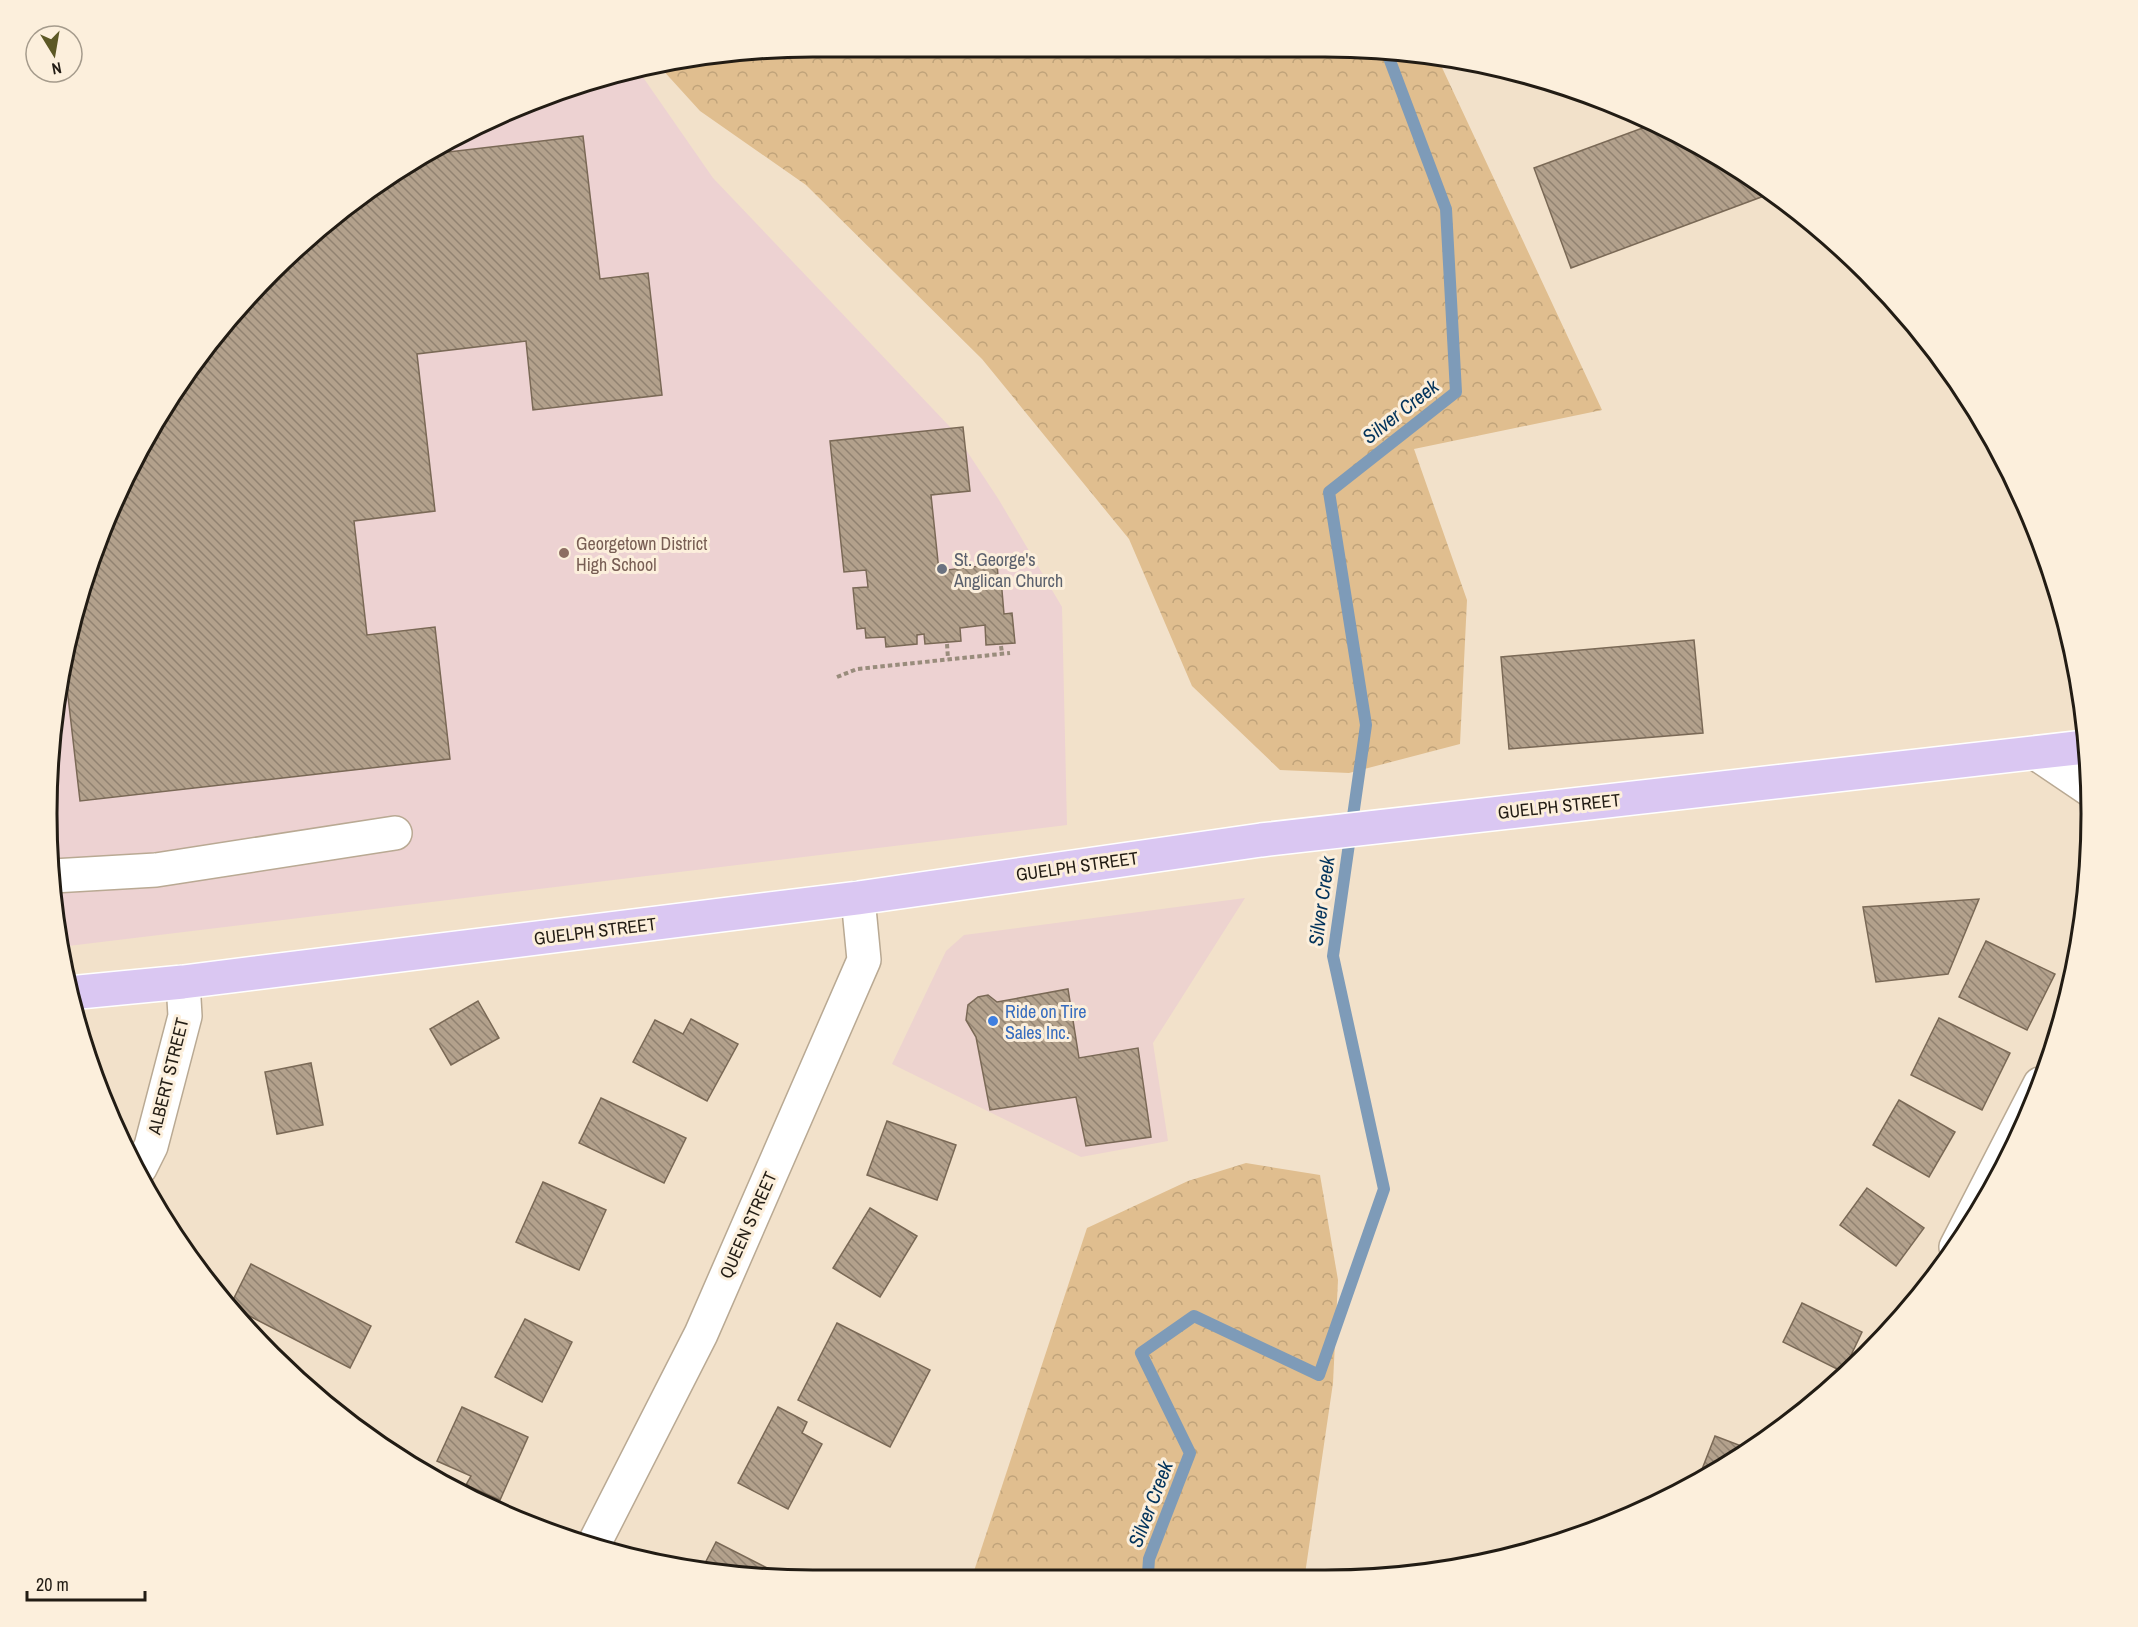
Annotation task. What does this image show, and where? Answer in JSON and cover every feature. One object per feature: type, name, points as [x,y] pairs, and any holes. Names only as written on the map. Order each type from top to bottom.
[{"type":"main road","name":"GUELPH STREET","points":[[79,992],[183,982],[858,898],[1261,840],[2078,748]]},
{"type":"street","points":[[2037,754],[2080,783]]},
{"type":"street","points":[[60,876],[156,870],[395,833]]},
{"type":"street","name":"QUEEN STREET","points":[[598,1538],[700,1334],[864,960],[858,898]]},
{"type":"street","name":"ALBERT STREET","points":[[143,1163],[151,1146],[184,1016],[183,982]]},
{"type":"path","points":[[946,644],[948,659]]},
{"type":"path","points":[[1001,646],[1002,653]]},
{"type":"path","points":[[837,677],[857,669],[1010,652]]},
{"type":"shaded area","name":"Georgetown District High School","points":[[643,77],[713,178],[953,430],[999,500],[1062,607],[1067,825],[69,946],[63,912],[57,814],[63,715],[83,618],[97,570],[135,479],[158,435],[184,393],[213,353],[279,279],[315,245],[393,184],[435,158],[524,115],[570,97]]},
{"type":"shaded area","points":[[1245,898],[1153,1043],[1168,1141],[1081,1157],[892,1064],[946,951],[964,935]]},
{"type":"green space","points":[[814,57],[1324,57],[1374,59],[1441,66],[1602,410],[1414,449],[1467,600],[1460,744],[1349,773],[1280,770],[1192,686],[1129,539],[982,359],[806,185],[700,111],[665,72],[715,63]]},
{"type":"green space","points":[[1246,1163],[1320,1175],[1338,1280],[1333,1383],[1306,1570],[974,1570],[1087,1228],[1188,1181]]},
{"type":"building","points":[[1643,128],[1703,158],[1762,197],[1571,268],[1534,168]]},
{"type":"building","points":[[583,136],[600,279],[648,273],[662,395],[533,410],[526,341],[417,354],[435,511],[354,521],[367,635],[435,627],[450,759],[80,801],[67,691],[72,666],[97,570],[135,479],[158,435],[184,393],[213,353],[279,279],[353,213],[393,184],[446,152]]},
{"type":"building","points":[[963,427],[970,491],[931,495],[939,571],[997,564],[998,576],[1001,579],[1004,614],[1012,613],[1015,643],[986,645],[985,625],[960,628],[961,641],[925,644],[924,634],[917,635],[917,644],[886,647],[885,637],[866,638],[865,628],[857,629],[853,588],[868,587],[866,570],[844,572],[830,441]]},
{"type":"building","points":[[1694,640],[1703,733],[1509,749],[1501,657]]},
{"type":"building","points":[[1979,899],[1948,974],[1876,982],[1863,907]]},
{"type":"building","points":[[1986,941],[2055,974],[2027,1030],[1959,997]]},
{"type":"building","points":[[1068,989],[1079,1058],[1138,1048],[1151,1137],[1086,1146],[1076,1097],[990,1110],[976,1037],[966,1020],[968,1005],[978,997],[988,995],[997,1002]]},
{"type":"building","points":[[478,1001],[499,1038],[451,1065],[430,1029]]},
{"type":"building","points":[[1939,1018],[2010,1053],[1982,1110],[1911,1075]]},
{"type":"building","points":[[691,1019],[738,1044],[707,1101],[633,1062],[655,1020],[683,1034]]},
{"type":"building","points":[[311,1063],[323,1125],[277,1134],[265,1072]]},
{"type":"building","points":[[601,1098],[686,1138],[664,1183],[579,1143]]},
{"type":"building","points":[[1899,1100],[1955,1132],[1929,1177],[1873,1145]]},
{"type":"building","points":[[887,1121],[956,1145],[937,1200],[867,1175]]},
{"type":"building","points":[[543,1182],[606,1210],[579,1270],[516,1242]]},
{"type":"building","points":[[1867,1188],[1924,1228],[1896,1266],[1840,1225]]},
{"type":"building","points":[[870,1208],[917,1236],[880,1297],[833,1268]]},
{"type":"building","points":[[251,1264],[371,1326],[350,1368],[248,1315],[234,1299]]},
{"type":"building","points":[[1802,1303],[1862,1332],[1851,1356],[1837,1369],[1783,1342]]},
{"type":"building","points":[[525,1319],[572,1342],[542,1402],[495,1377]]},
{"type":"building","points":[[837,1323],[930,1370],[890,1447],[798,1400]]},
{"type":"building","points":[[462,1407],[528,1437],[500,1500],[466,1485],[471,1476],[437,1461]]},
{"type":"building","points":[[778,1407],[807,1422],[802,1433],[822,1444],[788,1509],[738,1483]]},
{"type":"building","points":[[1715,1436],[1741,1446],[1703,1469]]},
{"type":"building","points":[[716,1542],[767,1568],[715,1564],[706,1562]]},
{"type":"waterway","name":"Silver Creek","points":[[1148,1570],[1149,1559],[1190,1453],[1141,1353],[1194,1316],[1319,1375],[1384,1189],[1333,956],[1366,725],[1329,492],[1456,392],[1446,209],[1390,60]]},
{"type":"place","name":"Georgetown District High School","points":[[564,553]]},
{"type":"place","name":"St. George's Anglican Church","points":[[942,569]]},
{"type":"place","name":"Ride on Tire Sales Inc.","points":[[993,1021]]}]
